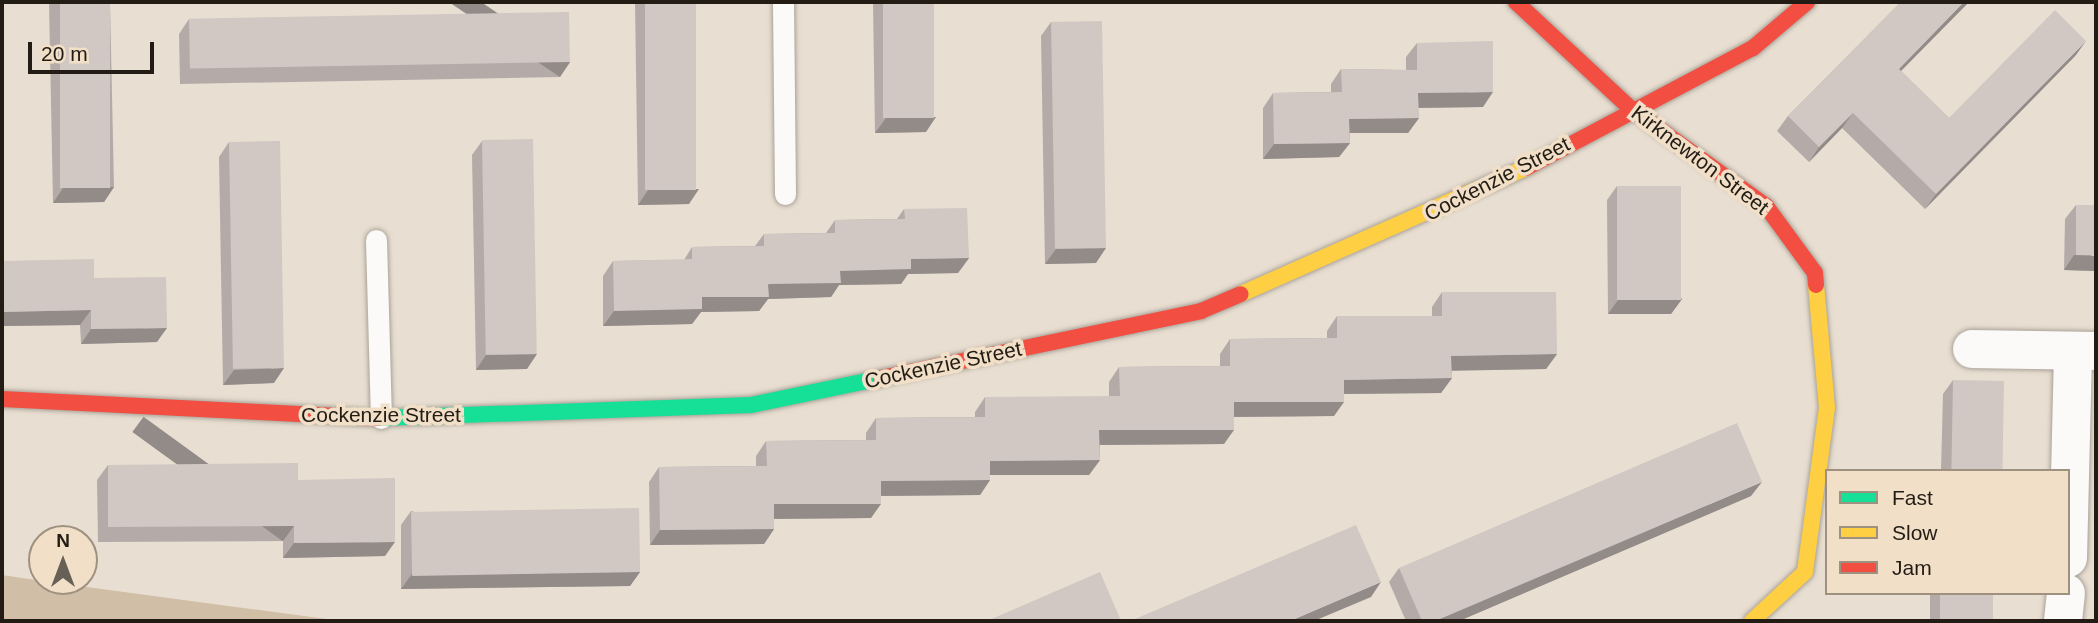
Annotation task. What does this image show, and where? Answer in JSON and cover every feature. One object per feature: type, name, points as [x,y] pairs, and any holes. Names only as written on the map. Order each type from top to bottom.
[{"type":"street","name":"Kirknewton Street","points":[[1516,2],[1630,108],[1766,206],[1815,273],[1827,408],[1805,572],[1752,621]]},
{"type":"street","name":"Cockenzie Street","points":[[2,399],[381,418],[751,405],[1201,312],[1473,196],[1630,108],[1753,48],[1807,2]]},
{"type":"street","points":[[1972,349],[2084,351],[2070,532]]},
{"type":"street","points":[[2063,621],[2066,595]]},
{"type":"lane","points":[[783,2],[785,194]]},
{"type":"lane","points":[[376,240],[381,418]]},
{"type":"shaded area","points":[[2,575],[28,579],[28,595],[98,595],[98,588],[341,621],[2,621]]},
{"type":"building","points":[[60,2],[110,2],[110,188],[60,188]]},
{"type":"building","points":[[645,2],[696,2],[696,190],[645,190]]},
{"type":"building","points":[[883,2],[934,2],[934,118],[883,118]]},
{"type":"building","points":[[1901,2],[1964,2],[1899,69],[1949,118],[2055,10],[2086,41],[1936,194],[1853,113],[1819,147],[1788,116]]},
{"type":"building","points":[[569,12],[570,62],[190,69],[189,19]]},
{"type":"building","points":[[1102,21],[1106,248],[1055,249],[1051,22]]},
{"type":"building","points":[[1493,41],[1493,92],[1418,93],[1419,118],[1349,119],[1350,143],[1274,144],[1273,93],[1342,92],[1341,69],[1417,70],[1417,43]]},
{"type":"building","points":[[533,139],[537,354],[486,355],[482,140]]},
{"type":"building","points":[[280,141],[284,368],[233,369],[229,142]]},
{"type":"building","points":[[1617,186],[1681,186],[1681,300],[1617,300]]},
{"type":"building","points":[[2076,205],[2096,205],[2096,255],[2076,255]]},
{"type":"building","points":[[967,208],[969,258],[911,259],[911,269],[840,271],[841,283],[768,284],[769,297],[702,297],[702,309],[614,311],[613,261],[692,259],[692,247],[764,246],[764,234],[835,233],[835,220],[905,219],[904,209]]},
{"type":"building","points":[[94,259],[94,278],[166,277],[167,328],[91,329],[91,310],[2,312],[2,261]]},
{"type":"building","points":[[1442,292],[1556,292],[1557,354],[1451,356],[1452,378],[1344,380],[1344,402],[1234,402],[1234,430],[1099,430],[1100,460],[990,461],[990,480],[881,481],[881,504],[774,504],[774,529],[660,530],[659,467],[767,466],[766,441],[876,440],[876,418],[985,417],[985,397],[1120,396],[1119,367],[1230,366],[1230,339],[1337,338],[1337,316],[1442,316]]},
{"type":"building","points":[[1953,380],[2004,381],[2002,469],[1951,469]]},
{"type":"building","points":[[1737,423],[1762,482],[1435,621],[1422,621],[1399,568]]},
{"type":"building","points":[[298,463],[298,480],[395,478],[395,542],[294,543],[294,526],[108,527],[108,465]]},
{"type":"building","points":[[639,508],[640,572],[412,576],[411,512]]},
{"type":"building","points":[[1356,525],[1381,582],[1290,621],[1135,619]]},
{"type":"building","points":[[1100,572],[1121,621],[987,621]]},
{"type":"building","points":[[1940,595],[1993,595],[1993,621],[1940,621]]},
{"type":"traffic: fast","points":[[378,418],[751,405],[881,378]]},
{"type":"traffic: slow","points":[[1241,294],[1526,168]]},
{"type":"traffic: slow","points":[[1752,621],[1805,572],[1827,408],[1816,285]]},
{"type":"traffic: jam","points":[[1516,2],[1630,108],[1766,206],[1815,273],[1816,285]]},
{"type":"traffic: jam","points":[[1526,168],[1753,48],[1807,2]]},
{"type":"traffic: jam","points":[[881,378],[1201,311],[1241,294]]},
{"type":"traffic: jam","points":[[2,399],[378,418]]}]
